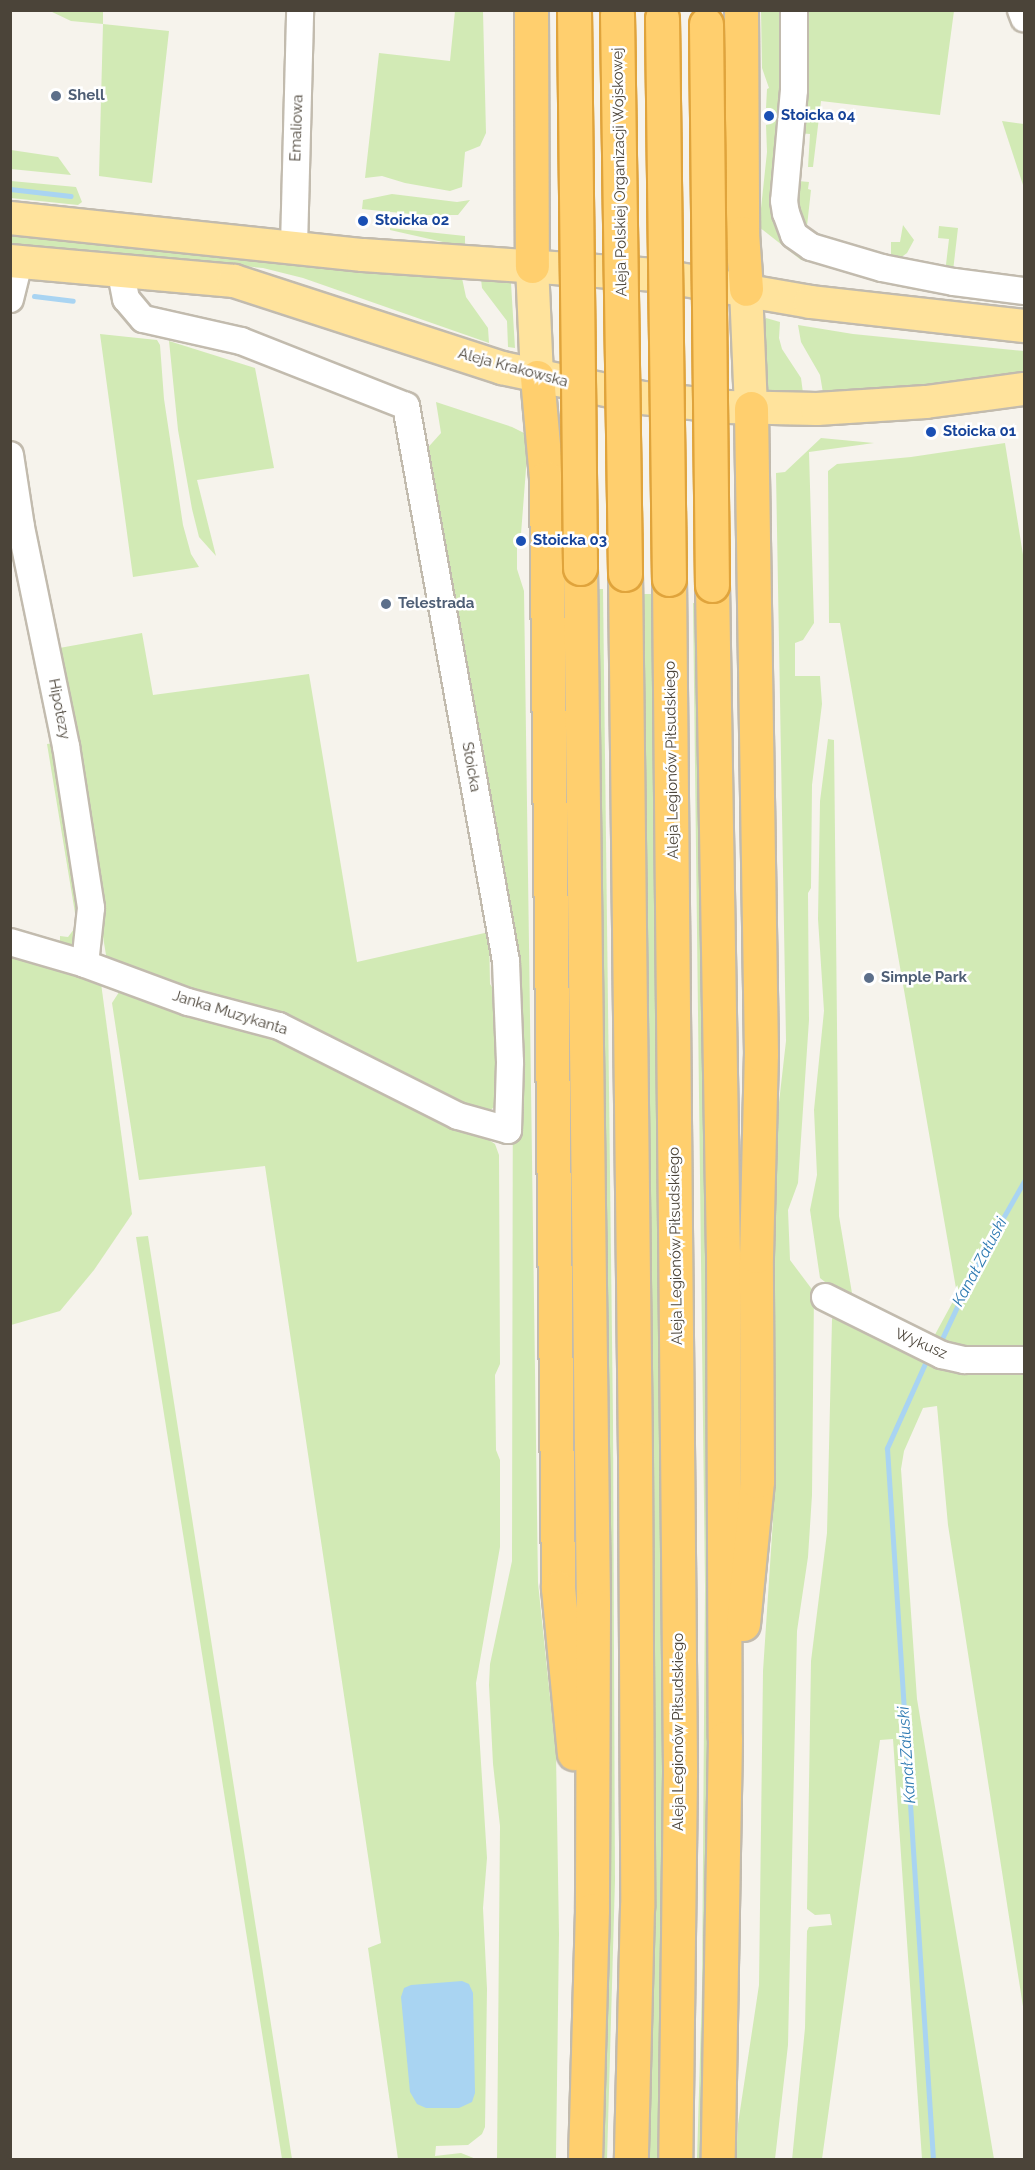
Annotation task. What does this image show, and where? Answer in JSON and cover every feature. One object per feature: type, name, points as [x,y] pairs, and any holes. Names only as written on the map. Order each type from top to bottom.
[{"type":"highway","points":[[531,10],[532,266]]},
{"type":"highway","points":[[574,10],[593,1605],[592,1910],[585,2160]]},
{"type":"highway","points":[[741,10],[742,233],[746,289]]},
{"type":"highway","name":"Aleja Polskiej Organizacji Wojskowej","points":[[617,12],[623,333],[635,1505],[637,1907],[631,2160]]},
{"type":"highway","name":"Aleja Legionów Piłsudskiego","points":[[662,14],[680,1749],[675,2160]]},
{"type":"highway","points":[[706,17],[712,585],[724,1265],[725,1738],[718,2160]]},
{"type":"highway","points":[[537,376],[546,478],[558,1588],[592,1910]]},
{"type":"highway","points":[[725,1738],[744,1618],[757,1481],[756,1256],[761,1054],[751,408]]},
{"type":"main road","points":[[10,218],[480,265],[532,266],[656,275],[810,302],[1024,326]]},
{"type":"main road","name":"Aleja Krakowska","points":[[15,262],[234,281],[276,292],[470,358],[537,376],[643,398],[751,408],[866,407],[926,402],[1024,388]]},
{"type":"main road","points":[[532,266],[537,376]]},
{"type":"main road","points":[[746,289],[751,408]]},
{"type":"street","name":"Emaliowa","points":[[294,246],[300,10]]},
{"type":"street","points":[[794,10],[794,90],[784,201],[794,235],[811,247],[882,268],[954,282],[1024,291]]},
{"type":"street","points":[[1021,10],[1024,18]]},
{"type":"street","points":[[10,299],[15,262]]},
{"type":"street","name":"Stoicka","points":[[121,273],[126,299],[143,319],[241,341],[406,406],[506,961],[510,1062],[508,1130]]},
{"type":"street","name":"Hipotezy","points":[[10,455],[23,537],[66,746],[91,908],[85,964]]},
{"type":"street","name":"Janka Muzykanta","points":[[10,942],[85,964],[188,1002],[279,1026],[458,1116],[508,1130]]},
{"type":"street","name":"Wykusz","points":[[825,1297],[942,1355],[964,1360],[1024,1360]]},
{"type":"green space","points":[[50,11],[103,11],[103,24],[71,21]]},
{"type":"green space","points":[[455,11],[483,11],[486,133],[480,146],[465,152],[462,187],[450,191],[405,183],[382,176],[365,178],[379,53],[450,61]]},
{"type":"green space","points":[[761,11],[787,11],[777,204],[840,266],[801,260],[759,227],[767,152],[766,125],[771,124],[771,108],[766,108],[767,89],[769,88],[762,68]]},
{"type":"green space","points":[[801,11],[954,11],[940,115],[821,101],[813,167],[808,167],[810,134],[797,133]]},
{"type":"green space","points":[[103,24],[169,31],[152,183],[99,176]]},
{"type":"green space","points":[[1002,121],[1024,124],[1024,188]]},
{"type":"green space","points":[[11,150],[58,157],[71,175],[11,169]]},
{"type":"green space","points":[[11,181],[76,187],[82,202],[78,205],[11,198]]},
{"type":"green space","points":[[798,181],[809,182],[808,189],[811,190],[806,235],[792,203]]},
{"type":"green space","points":[[392,194],[457,202],[470,200],[458,215],[420,215],[362,209],[363,200]]},
{"type":"green space","points":[[903,225],[914,240],[907,253],[899,259],[891,254],[891,242],[900,242]]},
{"type":"green space","points":[[939,226],[958,228],[953,271],[945,273],[949,239],[938,238]]},
{"type":"green space","points":[[390,228],[465,236],[465,247],[390,230]]},
{"type":"green space","points":[[10,229],[462,278],[466,297],[488,328],[489,343],[303,278],[263,268],[11,245]]},
{"type":"green space","points":[[481,279],[511,283],[515,348],[508,347],[507,321],[482,288]]},
{"type":"green space","points":[[766,318],[780,322],[779,338],[782,349],[801,378],[803,393],[772,393],[767,390],[764,321]]},
{"type":"green space","points":[[798,325],[853,334],[1024,351],[1024,373],[891,389],[823,393],[820,375],[801,342]]},
{"type":"green space","points":[[100,334],[157,340],[160,345],[164,399],[183,525],[191,554],[199,567],[133,577]]},
{"type":"green space","points":[[169,341],[255,368],[274,468],[197,480],[216,556],[199,537],[192,509],[178,430]]},
{"type":"green space","points":[[436,402],[512,427],[524,433],[528,443],[521,534],[517,534],[517,569],[524,591],[538,1583],[556,1754],[559,1934],[556,2159],[497,2159],[500,1826],[493,1764],[489,1685],[490,1664],[512,1561],[513,1012],[520,987],[504,865],[488,811],[423,453],[441,433]]},
{"type":"green space","points":[[821,438],[874,443],[809,452],[814,623],[803,640],[795,643],[795,676],[820,676],[822,704],[812,785],[811,888],[808,893],[809,1020],[798,1183],[788,1210],[790,1260],[814,1292],[812,1495],[808,1557],[797,1631],[788,2045],[775,2159],[736,2160],[738,2124],[759,1985],[763,1671],[773,1520],[773,1155],[786,1041],[776,473],[785,472]]},
{"type":"green space","points":[[1005,443],[1024,561],[1024,1349],[964,1348],[931,1342],[957,1294],[840,623],[829,623],[828,471],[837,464],[911,457]]},
{"type":"green space","points":[[594,589],[603,589],[613,1422],[615,1880],[607,2160],[597,2159]]},
{"type":"green space","points":[[641,594],[652,594],[662,1317],[664,1855],[657,2160],[646,2159],[652,1855],[650,1317]]},
{"type":"green space","points":[[693,603],[701,603],[713,1587],[705,2160],[697,2159],[702,1989],[705,1587]]},
{"type":"green space","points":[[142,633],[153,695],[309,674],[357,962],[489,932],[490,984],[503,1004],[497,1105],[489,1111],[479,1113],[107,961],[76,774],[83,763],[74,713],[64,708],[54,649]]},
{"type":"green space","points":[[828,739],[834,740],[839,1216],[854,1305],[820,1278],[810,1210],[817,1175],[814,1110],[824,1011],[818,919],[820,801]]},
{"type":"green space","points":[[55,743],[87,922],[75,943],[62,948],[60,948],[60,936],[68,937],[77,925],[47,744]]},
{"type":"green space","points":[[11,956],[101,983],[132,1214],[94,1270],[60,1311],[11,1325]]},
{"type":"green space","points":[[121,989],[297,1040],[484,1137],[495,1144],[499,1155],[500,1364],[495,1375],[496,1450],[500,1460],[500,1547],[476,1683],[487,1858],[483,1908],[487,1989],[485,2127],[482,2134],[468,2145],[436,2146],[435,2156],[461,2153],[476,2159],[398,2159],[368,1948],[381,1943],[265,1166],[139,1180],[112,1003]]},
{"type":"green space","points":[[148,1236],[292,2159],[282,2159],[136,1237]]},
{"type":"green space","points":[[835,1312],[1024,1371],[1024,2013],[948,1525],[937,1406],[923,1408],[904,1451],[901,1469],[917,1699],[994,2159],[922,2159],[893,1739],[880,1740],[822,2159],[792,2160],[805,2028],[807,1931],[809,1927],[832,1925],[830,1914],[815,1915],[807,1909],[811,1661],[827,1533],[832,1319]]},
{"type":"water","points":[[462,1981],[469,1984],[473,1993],[475,2093],[472,2102],[459,2108],[426,2108],[417,2104],[410,2092],[401,1997],[404,1988],[411,1985]]},
{"type":"waterway","points":[[10,189],[71,196]]},
{"type":"waterway","points":[[34,296],[73,301]]},
{"type":"waterway","name":"Kanał Załuski","points":[[939,1345],[979,1260],[1024,1181]]},
{"type":"waterway","name":"Kanał Załuski","points":[[927,1359],[887,1448],[933,2160]]},
{"type":"place","name":"Shell","points":[[56,96]]},
{"type":"place","name":"Stoicka 04","points":[[769,116]]},
{"type":"place","name":"Stoicka 02","points":[[363,221]]},
{"type":"place","name":"Stoicka 01","points":[[931,432]]},
{"type":"place","name":"Stoicka 03","points":[[521,541]]},
{"type":"place","name":"Telestrada","points":[[386,604]]},
{"type":"place","name":"Simple Park","points":[[869,978]]}]
